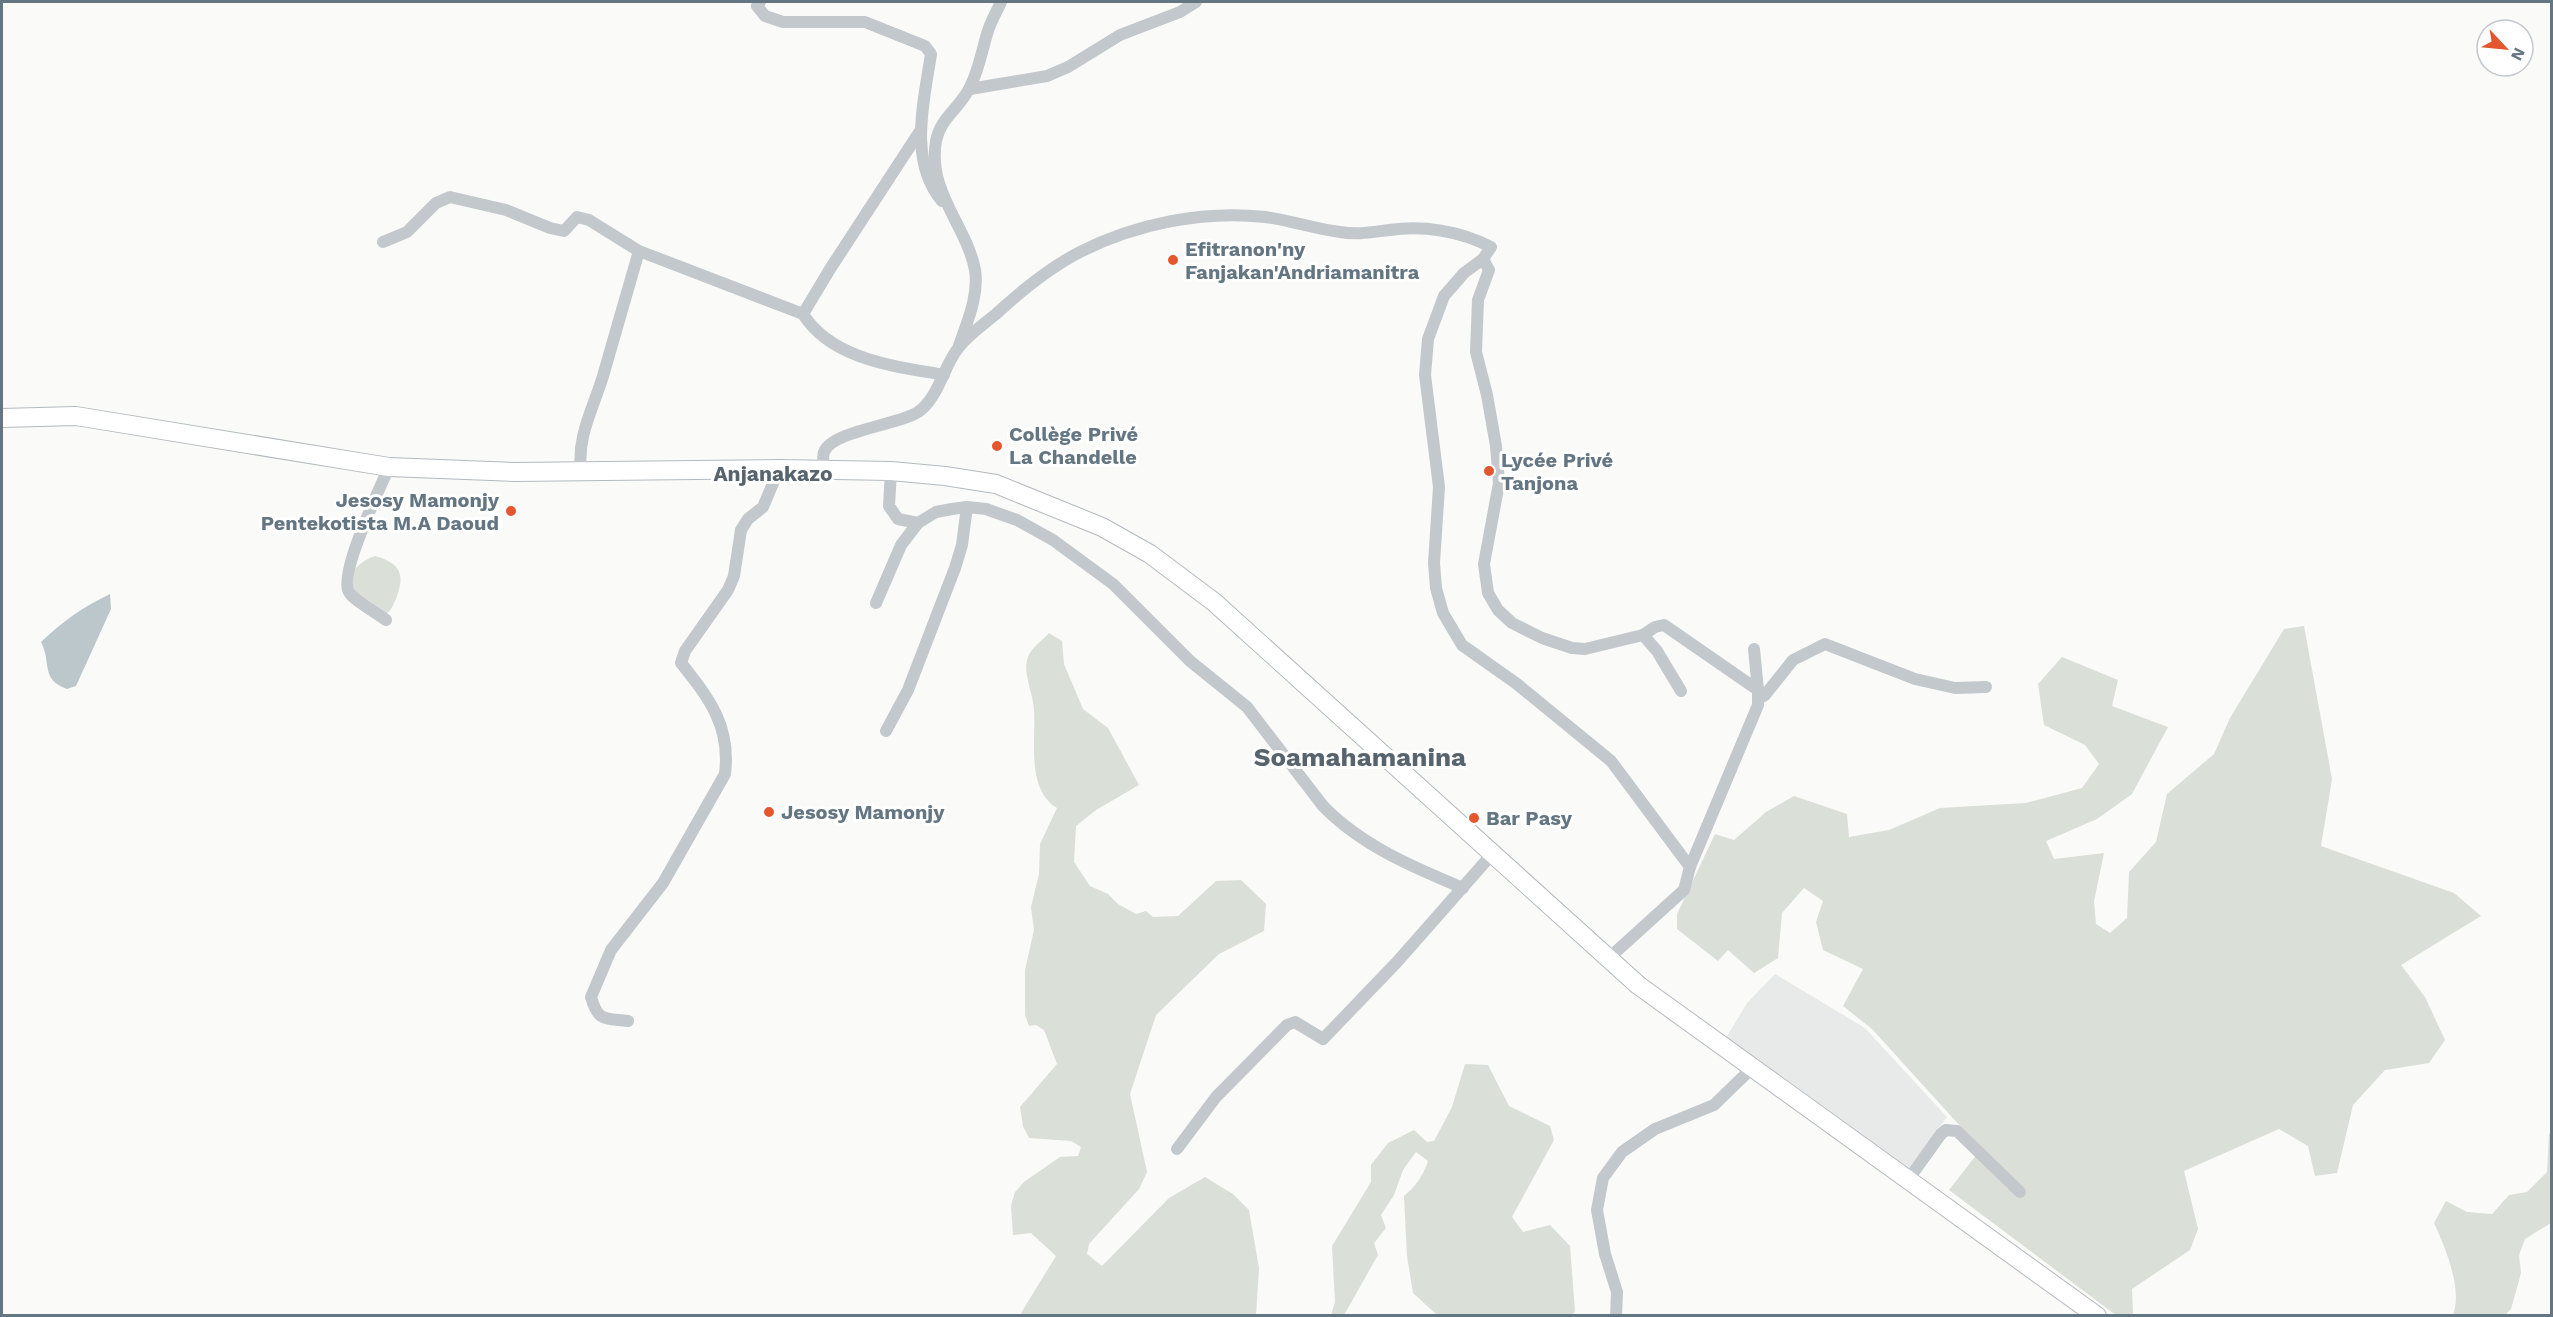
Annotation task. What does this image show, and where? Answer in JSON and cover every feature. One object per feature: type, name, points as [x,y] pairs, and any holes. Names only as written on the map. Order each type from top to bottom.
[{"type":"main road","points":[[2,418],[76,416],[389,467],[514,472],[779,469],[891,471],[945,476],[996,484],[1102,527],[1150,554],[1214,602],[1638,985],[2097,1316]]},
{"type":"street","points":[[760,2],[758,6],[765,16],[783,22],[865,22],[925,46],[931,54],[920,131],[932,189],[946,206]]},
{"type":"street","points":[[824,470],[823,453],[825,449],[844,437],[921,411],[944,375],[958,347],[973,304],[975,271],[946,206],[936,172],[936,140],[945,118],[970,89],[988,28],[1001,2]]},
{"type":"street","points":[[970,89],[1047,76],[1068,67],[1120,35],[1180,12],[1196,2]]},
{"type":"street","points":[[803,314],[920,131]]},
{"type":"street","points":[[382,242],[407,232],[436,203],[450,197],[506,210],[550,228],[564,231],[577,217],[583,218],[639,251],[803,314],[821,337],[875,362],[944,375]]},
{"type":"street","points":[[958,347],[1044,274],[1080,252],[1138,229],[1194,216],[1264,217],[1341,233],[1366,235],[1390,230],[1431,228],[1479,241],[1491,247],[1482,259],[1464,273],[1444,296],[1428,339],[1425,375],[1439,487],[1434,563],[1436,588],[1443,613],[1462,645],[1517,684],[1611,761],[1690,867]]},
{"type":"street","points":[[581,470],[579,451],[639,251]]},
{"type":"street","points":[[1482,259],[1489,270],[1478,300],[1476,352],[1487,395],[1496,446],[1499,483],[1484,564],[1488,593],[1498,610],[1512,622],[1542,638],[1572,648],[1585,649],[1643,635],[1655,627],[1664,625],[1758,694],[1765,695],[1793,660],[1825,644],[1915,679],[1955,688],[1986,687]]},
{"type":"street","points":[[386,620],[349,593],[345,580],[360,536],[389,467]]},
{"type":"street","points":[[628,1022],[604,1018],[595,1012],[591,997],[612,950],[663,883],[725,774],[727,758],[721,720],[681,663],[685,651],[728,590],[734,576],[741,530],[748,519],[763,507],[779,469]]},
{"type":"street","points":[[891,471],[889,506],[898,519],[918,523]]},
{"type":"street","points":[[886,731],[908,690],[956,568],[962,545],[967,507]]},
{"type":"street","points":[[876,603],[901,545],[918,523],[936,512],[967,507],[986,509],[1017,520],[1053,540],[1113,584],[1190,661],[1247,707],[1335,819],[1393,858],[1463,888]]},
{"type":"street","points":[[1643,635],[1657,651],[1681,691]]},
{"type":"street","points":[[1609,958],[1684,890],[1690,867],[1749,729],[1758,694],[1754,649]]},
{"type":"street","points":[[1177,1149],[1216,1097],[1287,1025],[1295,1022],[1323,1039],[1397,962],[1493,853]]},
{"type":"street","points":[[1616,1316],[1617,1292],[1605,1254],[1597,1210],[1603,1178],[1622,1152],[1655,1129],[1714,1105],[1753,1067]]},
{"type":"street","points":[[1908,1180],[1941,1134],[1946,1130],[1957,1131],[2020,1192]]},
{"type":"shaded area","points":[[375,556],[395,566],[400,576],[396,599],[386,614],[360,598],[350,586],[351,575],[359,565]]},
{"type":"shaded area","points":[[110,594],[111,609],[76,686],[67,689],[59,685],[50,676],[41,642],[74,615]]},
{"type":"shaded area","points":[[2304,626],[2332,779],[2321,846],[2454,893],[2481,916],[2401,965],[2425,997],[2445,1040],[2429,1063],[2385,1070],[2353,1105],[2337,1173],[2315,1176],[2308,1146],[2279,1129],[2184,1171],[2198,1229],[2190,1250],[2132,1289],[2133,1315],[2117,1316],[1949,1190],[1981,1149],[1872,1029],[1843,1006],[1863,969],[1823,950],[1816,922],[1823,901],[1804,888],[1782,913],[1778,958],[1754,973],[1728,950],[1718,961],[1677,929],[1677,914],[1715,834],[1734,840],[1766,812],[1794,796],[1847,814],[1849,837],[1889,830],[1940,808],[2026,803],[2082,788],[2099,764],[2085,745],[2044,725],[2038,684],[2062,657],[2118,680],[2112,706],[2168,727],[2132,794],[2097,819],[2046,841],[2054,859],[2104,853],[2094,901],[2096,924],[2110,933],[2127,918],[2129,872],[2156,842],[2167,794],[2214,754],[2230,718],[2284,629]]},
{"type":"shaded area","points":[[1049,633],[1062,641],[1064,664],[1083,709],[1108,728],[1139,785],[1096,810],[1076,826],[1074,862],[1090,886],[1108,894],[1118,904],[1136,914],[1146,911],[1153,917],[1178,916],[1216,881],[1241,880],[1266,904],[1264,931],[1219,954],[1156,1015],[1130,1094],[1147,1172],[1139,1189],[1089,1244],[1087,1254],[1102,1266],[1169,1198],[1205,1177],[1233,1194],[1249,1210],[1259,1268],[1256,1315],[1024,1316],[1021,1313],[1056,1256],[1031,1233],[1013,1235],[1011,1206],[1015,1192],[1024,1182],[1060,1157],[1078,1156],[1081,1147],[1071,1141],[1029,1138],[1023,1126],[1020,1107],[1057,1064],[1044,1030],[1036,1025],[1029,1026],[1025,1015],[1025,970],[1034,930],[1031,907],[1039,874],[1040,844],[1057,808],[1047,800],[1037,777],[1034,710],[1026,663],[1032,650]]},
{"type":"shaded area","points":[[1775,974],[1865,1028],[1947,1117],[1906,1172],[1726,1038],[1747,1003]]},
{"type":"shaded area","points":[[1465,1064],[1488,1065],[1509,1106],[1550,1126],[1554,1140],[1512,1217],[1523,1232],[1550,1225],[1570,1246],[1575,1311],[1572,1316],[1437,1315],[1413,1293],[1407,1256],[1404,1196],[1419,1180],[1428,1161],[1416,1152],[1403,1170],[1394,1195],[1381,1215],[1386,1228],[1374,1243],[1378,1255],[1344,1315],[1331,1315],[1335,1302],[1332,1246],[1371,1182],[1371,1165],[1388,1143],[1414,1130],[1427,1142],[1434,1141],[1452,1107]]},
{"type":"shaded area","points":[[2551,1133],[2551,1223],[2525,1239],[2519,1255],[2521,1273],[2511,1309],[2505,1315],[2453,1315],[2456,1305],[2454,1281],[2434,1223],[2446,1201],[2467,1212],[2492,1214],[2509,1195],[2527,1192],[2547,1172],[2549,1134]]},
{"type":"place","name":"Efitranon'ny Fanjakan'Andriamanitra","points":[[1173,260]]},
{"type":"place","name":"Collège Privé La Chandelle","points":[[997,446]]},
{"type":"place","name":"Lycée Privé Tanjona","points":[[1489,471]]},
{"type":"place","name":"Jesosy Mamonjy Pentekotista M.A Daoud","points":[[511,511]]},
{"type":"place","name":"Jesosy Mamonjy","points":[[769,812]]},
{"type":"place","name":"Bar Pasy","points":[[1474,818]]},
{"type":"district","name":"Anjanakazo","points":[[773,474]]},
{"type":"district","name":"Soamahamanina","points":[[1360,757]]}]
